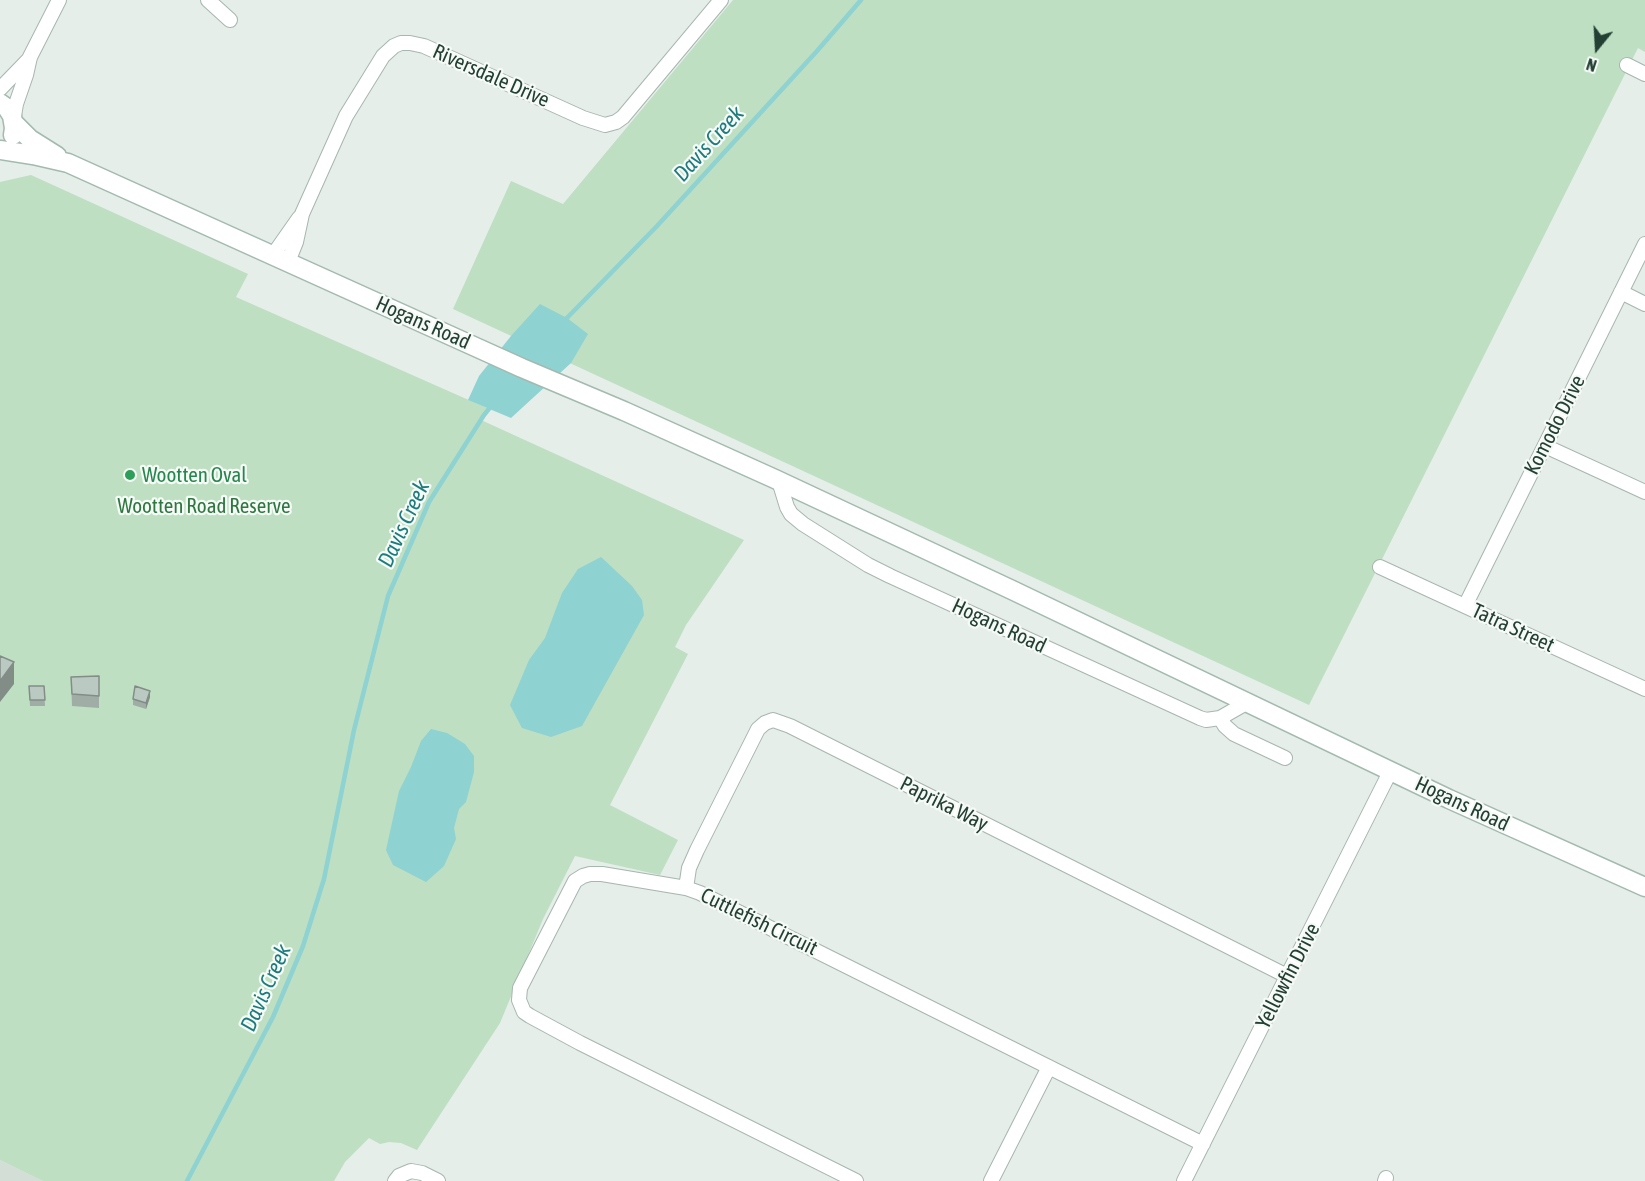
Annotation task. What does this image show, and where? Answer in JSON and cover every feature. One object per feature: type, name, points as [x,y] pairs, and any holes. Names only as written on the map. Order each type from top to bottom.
[{"type":"street","points":[[0,150],[11,138],[16,104],[30,57],[59,0]]},
{"type":"street","points":[[208,0],[230,20]]},
{"type":"street","name":"Riversdale Drive","points":[[280,259],[352,104],[383,56],[394,46],[410,43],[424,46],[583,118],[605,125],[623,117],[721,0]]},
{"type":"street","points":[[0,89],[30,57]]},
{"type":"street","points":[[1628,65],[1645,74]]},
{"type":"street","name":"Hogans Road","points":[[0,103],[30,139],[68,164]]},
{"type":"street","name":"Hogans Road","points":[[0,150],[33,154],[68,164],[464,342],[624,411],[779,481],[1449,799],[1643,881]]},
{"type":"street","name":"Komodo Drive","points":[[1465,606],[1645,244]]},
{"type":"street","points":[[1621,292],[1645,304]]},
{"type":"street","points":[[1545,446],[1645,492]]},
{"type":"street","name":"Hogans Road","points":[[779,481],[791,514],[868,565],[1193,715],[1206,720],[1220,718]]},
{"type":"street","name":"Tatra Street","points":[[1380,567],[1645,689]]},
{"type":"street","points":[[1248,702],[1220,718],[1225,726],[1234,734],[1285,758]]},
{"type":"street","name":"Paprika Way","points":[[686,888],[689,868],[696,850],[755,735],[765,723],[773,720],[790,726],[1287,976]]},
{"type":"street","name":"Yellowfin Drive","points":[[1184,1181],[1390,770]]},
{"type":"street","name":"Cuttlefish Circuit","points":[[856,1181],[579,1043],[530,1016],[521,1007],[519,995],[523,982],[575,881],[590,874],[602,874],[686,888],[714,899],[1203,1144]]},
{"type":"street","points":[[991,1181],[1049,1067]]},
{"type":"street","points":[[395,1181],[399,1176],[411,1171],[423,1173],[438,1181]]},
{"type":"shaded area","points":[[0,1160],[43,1181],[0,1181]]},
{"type":"green space","points":[[733,0],[1645,0],[1645,52],[1638,48],[1309,705],[453,309],[511,181],[563,204]]},
{"type":"green space","name":"Wootten Road Reserve","points":[[31,175],[248,274],[236,297],[489,409],[481,420],[744,540],[686,625],[675,647],[688,654],[610,805],[678,840],[660,875],[575,856],[543,919],[500,1023],[417,1150],[401,1143],[380,1144],[369,1138],[345,1162],[334,1181],[43,1181],[0,1160],[0,182]]},
{"type":"water","points":[[540,304],[567,318],[588,334],[571,363],[511,418],[468,400],[479,376]]},
{"type":"water","points":[[601,557],[632,586],[642,600],[644,615],[582,726],[551,737],[522,728],[510,705],[529,660],[545,638],[562,593],[578,569]]},
{"type":"water","points":[[431,729],[447,733],[465,744],[474,756],[474,772],[466,802],[459,809],[454,828],[456,839],[444,866],[426,882],[393,865],[386,850],[399,791],[421,741]]},
{"type":"building","points":[[0,656],[14,662],[0,681]]},
{"type":"building","points":[[99,676],[99,696],[72,694],[71,677]]},
{"type":"building","points":[[29,686],[44,686],[45,700],[30,700]]},
{"type":"building","points":[[135,686],[150,691],[146,703],[133,699]]},
{"type":"waterway","name":"Davis Creek","points":[[563,322],[657,226],[861,0]]},
{"type":"waterway","name":"Davis Creek","points":[[187,1181],[273,1017],[303,946],[324,879],[354,730],[388,596],[429,502],[492,405]]},
{"type":"place","name":"Wootten Oval","points":[[130,475]]}]
